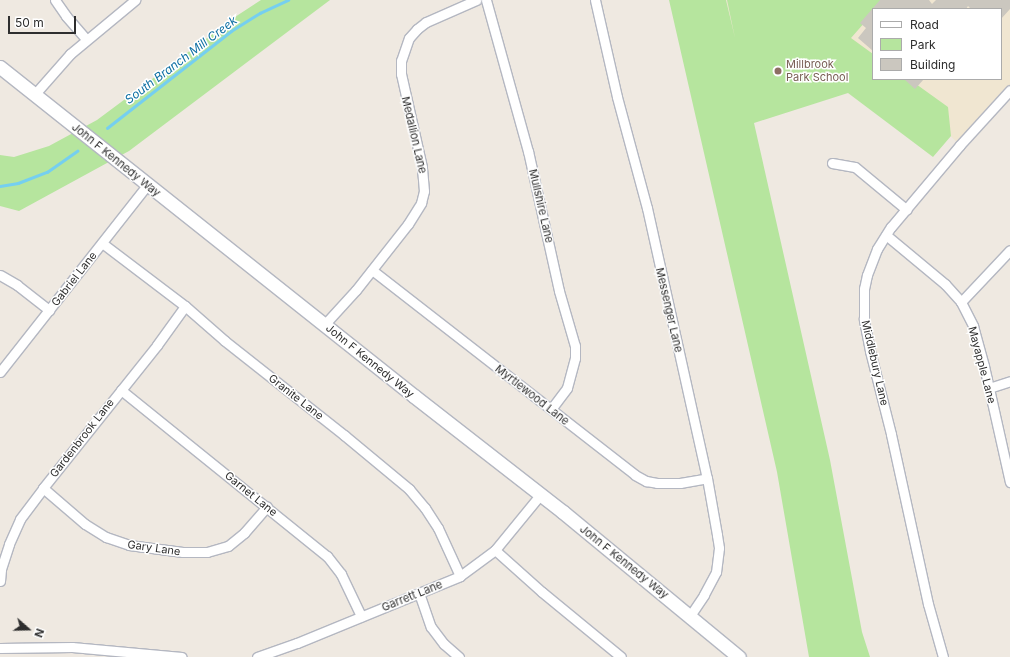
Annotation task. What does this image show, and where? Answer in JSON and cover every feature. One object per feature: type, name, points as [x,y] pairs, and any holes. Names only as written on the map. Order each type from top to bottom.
[{"type":"street","points":[[56,0],[66,16],[86,39]]},
{"type":"street","points":[[34,95],[70,54],[86,39],[135,0]]},
{"type":"street","name":"Medallion Lane","points":[[324,325],[349,299],[421,203],[424,191],[422,167],[401,74],[404,49],[409,38],[426,22],[476,0]]},
{"type":"street","name":"Mullshire Lane","points":[[486,0],[528,150],[559,291],[574,346],[575,358],[567,388],[551,410]]},
{"type":"street","name":"Messenger Lane","points":[[595,0],[617,97],[647,208],[707,478],[718,542],[718,560],[712,581],[690,616]]},
{"type":"street","name":"John F Kennedy Way","points":[[0,67],[540,495],[739,657]]},
{"type":"street","name":"Middlebury Lane","points":[[943,657],[908,518],[864,319],[864,289],[867,275],[877,250],[886,235],[960,145],[1010,90]]},
{"type":"street","points":[[832,163],[855,167],[907,210]]},
{"type":"street","name":"Gabriel Lane","points":[[0,372],[147,185]]},
{"type":"street","name":"Mayapple Lane","points":[[886,235],[936,277],[960,302],[973,326],[989,388],[1010,482]]},
{"type":"street","name":"Granite Lane","points":[[102,243],[185,306],[230,346],[378,462],[409,489],[425,508],[438,528],[460,576]]},
{"type":"street","points":[[960,302],[1010,250]]},
{"type":"street","name":"Myrtlewood Lane","points":[[372,270],[625,468],[646,481],[680,483],[707,478]]},
{"type":"street","points":[[0,275],[17,285],[49,310]]},
{"type":"street","name":"Gardenbrook Lane","points":[[0,581],[1,569],[14,531],[42,488],[121,390],[185,306]]},
{"type":"street","points":[[989,388],[1010,381]]},
{"type":"street","name":"Garnet Lane","points":[[121,390],[322,552],[335,565],[360,616]]},
{"type":"street","name":"Gary Lane","points":[[42,488],[86,524],[106,537],[142,548],[183,552],[207,552],[228,546],[244,533],[267,507]]},
{"type":"street","name":"Garrett Lane","points":[[257,657],[283,649],[460,576],[495,550],[540,495]]},
{"type":"street","points":[[495,550],[542,592],[621,657]]},
{"type":"street","points":[[419,593],[431,627],[444,644],[458,657]]},
{"type":"street","points":[[0,648],[72,648],[182,657]]},
{"type":"shaded area","name":"Millbrook Park School","points":[[726,0],[1010,0],[1010,89],[960,145],[906,94],[880,80],[1002,80],[1002,8],[872,8],[872,76],[749,104]]},
{"type":"green space","points":[[261,0],[330,0],[129,151],[19,211],[0,206],[0,155],[14,157],[49,146],[97,120],[238,15]]},
{"type":"green space","points":[[669,0],[726,0],[735,38],[727,0],[884,0],[874,8],[872,8],[872,14],[851,38],[872,53],[872,80],[910,80],[948,107],[951,136],[933,157],[848,93],[754,123],[830,460],[862,632],[870,657],[809,657],[777,472]]},
{"type":"building","points":[[880,0],[929,0],[932,4],[936,0],[1010,0],[1010,9],[1002,18],[1002,8],[970,8],[968,6],[967,8],[873,8]]},
{"type":"building","points":[[872,9],[872,50],[858,38],[866,28],[860,23]]},
{"type":"building","points":[[905,80],[923,80],[915,89]]},
{"type":"waterway","name":"South Branch Mill Creek","points":[[107,128],[231,31],[260,13],[288,0]]},
{"type":"waterway","name":"South Branch Mill Creek","points":[[0,186],[18,183],[47,172],[77,151]]},
{"type":"place","name":"Millbrook Park School","points":[[778,71]]}]
